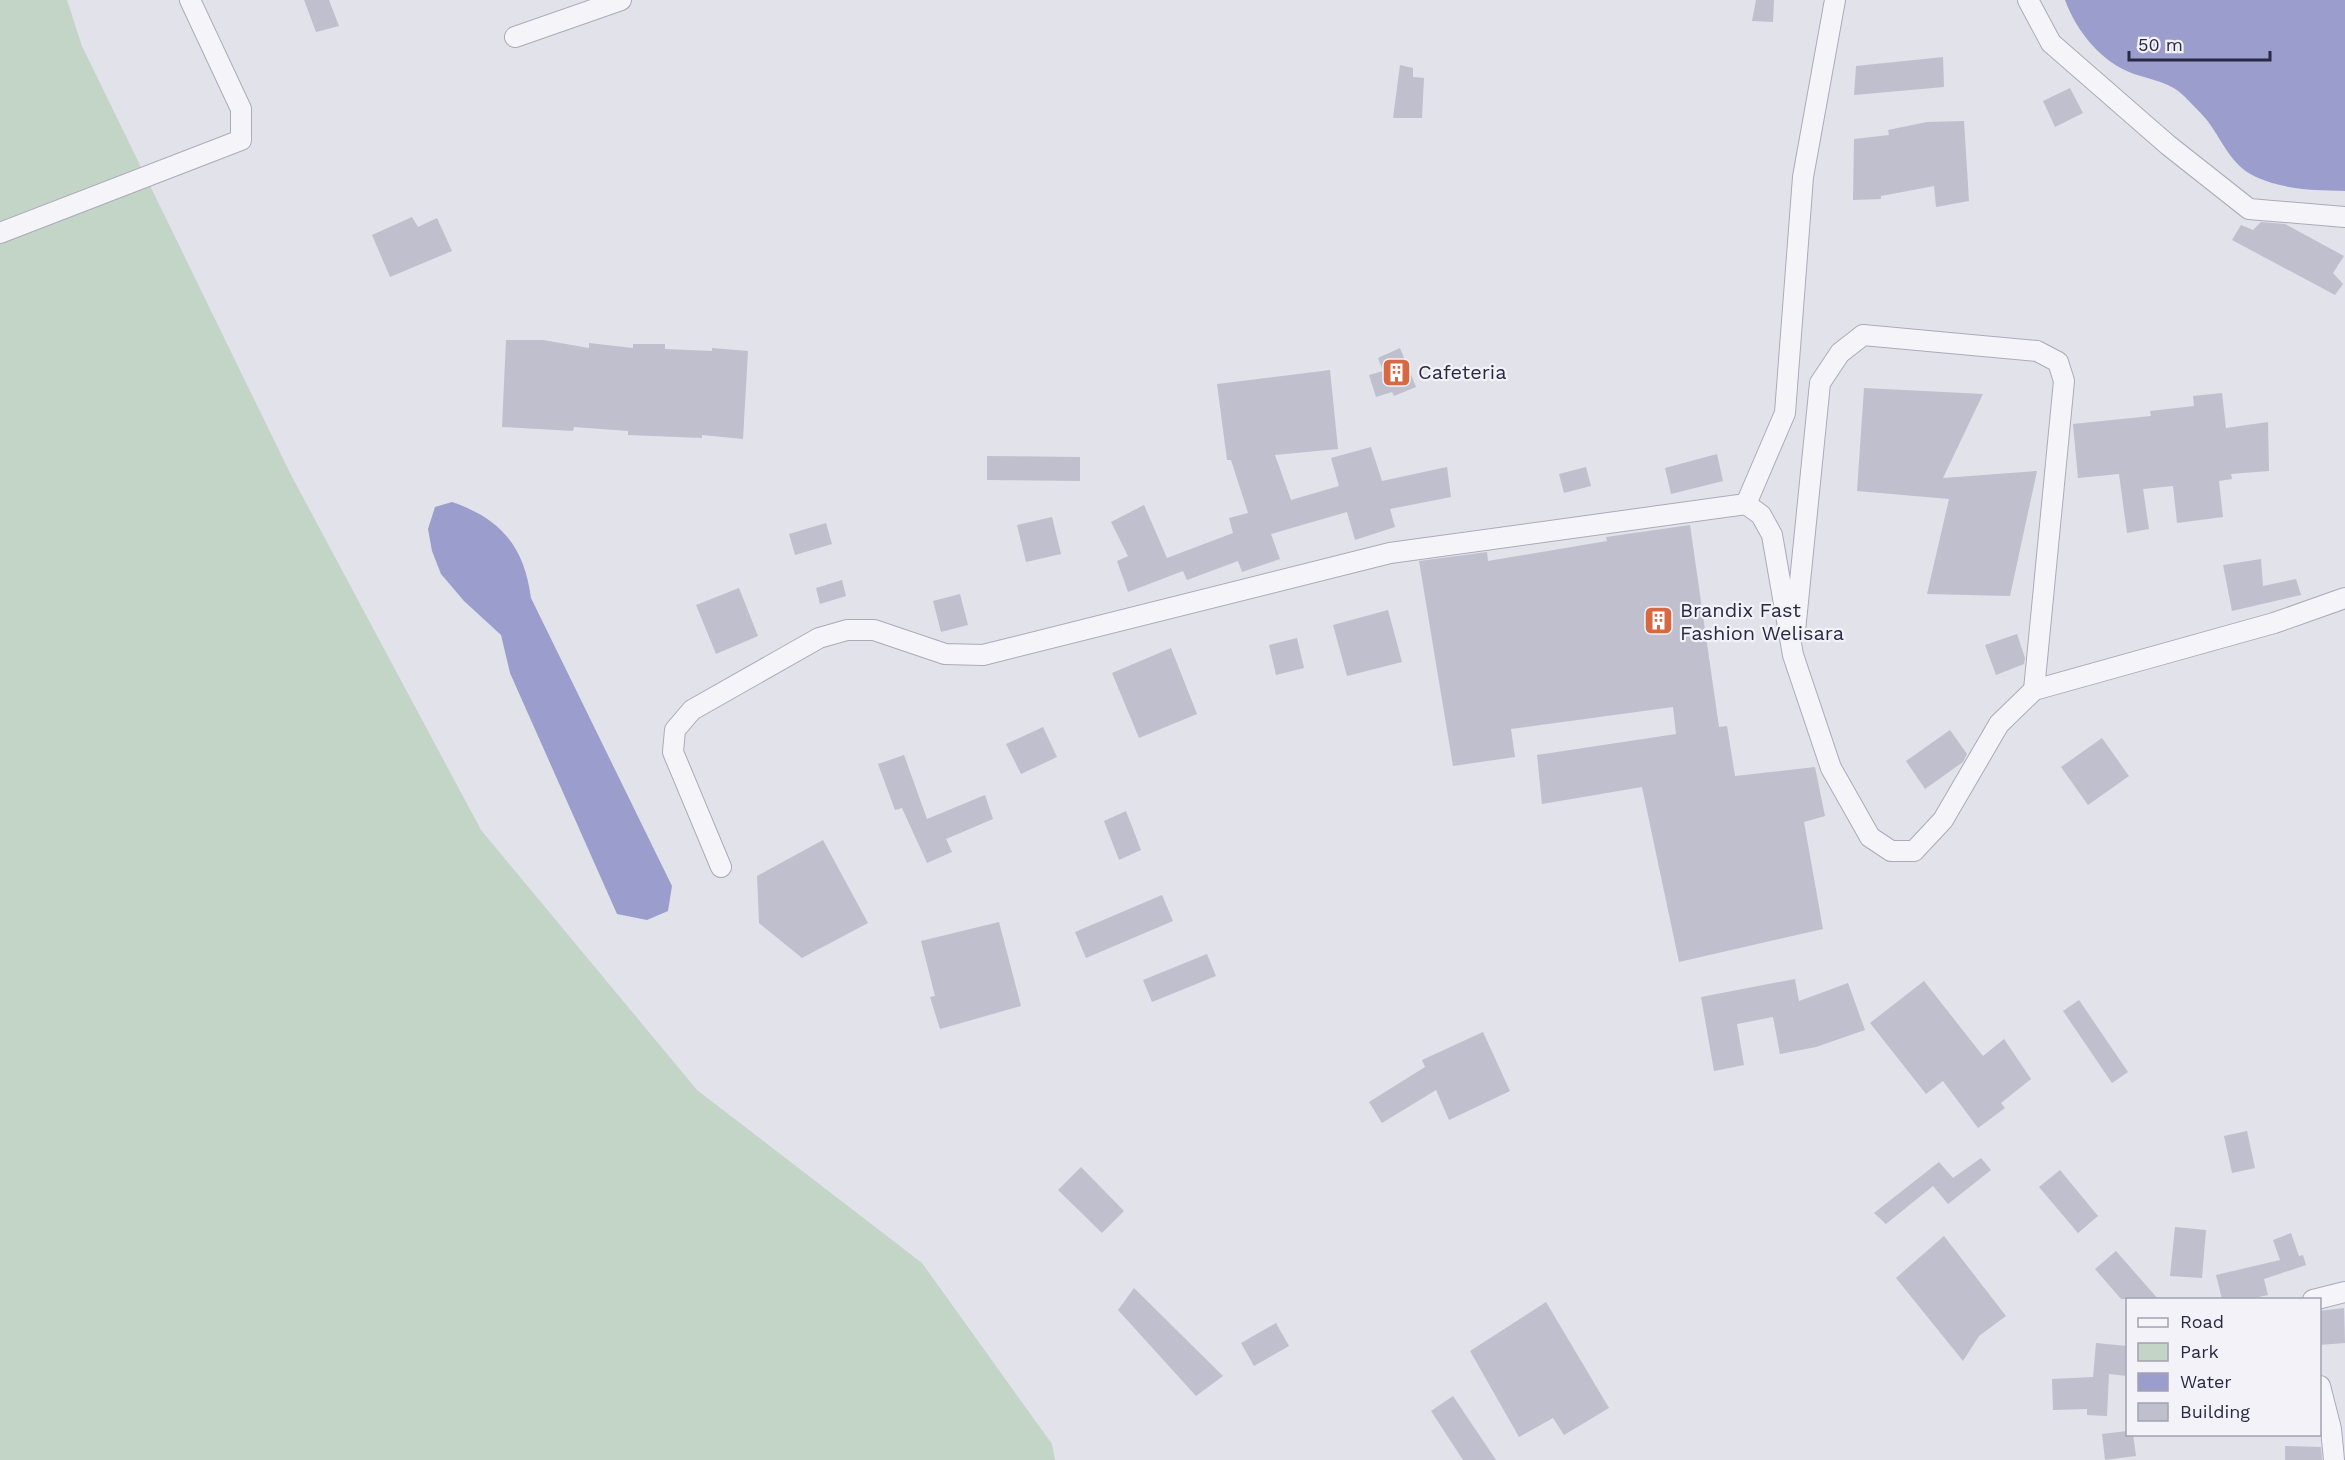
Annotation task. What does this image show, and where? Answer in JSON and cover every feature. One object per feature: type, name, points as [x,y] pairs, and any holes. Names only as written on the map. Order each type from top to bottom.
[{"type":"street","points":[[0,232],[241,140],[241,109],[190,0]]},
{"type":"street","points":[[515,37],[621,0]]},
{"type":"street","points":[[1746,504],[1785,413],[1803,177],[1835,0]]},
{"type":"street","points":[[2028,0],[2051,43],[2168,145],[2249,209],[2345,217]]},
{"type":"street","points":[[1793,655],[1820,383],[1840,353],[1863,335],[2037,351],[2058,362],[2064,381],[2034,690]]},
{"type":"street","points":[[722,867],[673,752],[675,730],[692,710],[819,638],[847,630],[874,630],[945,654],[983,655],[1390,553],[1746,504],[1761,515],[1772,535],[1793,655],[1831,768],[1870,837],[1891,850],[1914,851],[1942,820],[1999,724],[2034,690],[2274,622],[2345,598]]},
{"type":"street","points":[[2318,1298],[2345,1292]]},
{"type":"street","points":[[2321,1393],[2331,1429],[2334,1460]]},
{"type":"green space","points":[[0,0],[67,0],[82,46],[290,473],[481,830],[697,1090],[922,1263],[1052,1444],[1055,1460],[0,1460]]},
{"type":"water","points":[[2065,0],[2345,0],[2345,191],[2288,187],[2247,172],[2233,159],[2206,119],[2179,91],[2167,84],[2122,69],[2101,54],[2083,34]]},
{"type":"water","points":[[452,502],[484,517],[497,526],[516,549],[523,563],[531,598],[672,886],[668,911],[647,920],[617,914],[510,673],[501,635],[464,601],[441,574],[432,551],[428,529],[435,507]]},
{"type":"building","points":[[304,0],[329,0],[339,26],[316,32]]},
{"type":"building","points":[[1756,0],[1774,0],[1773,22],[1752,21]]},
{"type":"building","points":[[1943,57],[1944,87],[1854,95],[1856,66]]},
{"type":"building","points":[[1400,65],[1413,68],[1413,77],[1424,78],[1422,118],[1393,118]]},
{"type":"building","points":[[2070,88],[2083,113],[2055,127],[2043,101]]},
{"type":"building","points":[[1964,121],[1969,201],[1936,207],[1934,186],[1881,196],[1881,199],[1853,200],[1854,139],[1889,135],[1888,130],[1927,122]]},
{"type":"building","points":[[412,217],[418,227],[437,218],[452,251],[390,277],[372,235]]},
{"type":"building","points":[[2261,222],[2285,224],[2344,256],[2333,273],[2343,284],[2335,295],[2232,240],[2241,225],[2253,230]]},
{"type":"building","points":[[506,340],[543,340],[589,348],[589,343],[633,348],[633,344],[665,344],[665,349],[712,351],[712,348],[748,351],[743,439],[702,435],[702,438],[628,435],[628,431],[574,427],[573,431],[502,427]]},
{"type":"building","name":"Cafeteria","points":[[1400,348],[1416,387],[1394,396],[1392,392],[1376,397],[1369,375],[1383,371],[1378,358]]},
{"type":"building","points":[[1330,370],[1338,449],[1275,455],[1291,500],[1339,486],[1331,458],[1371,447],[1382,481],[1447,467],[1451,497],[1390,509],[1395,527],[1355,540],[1347,512],[1271,534],[1280,559],[1242,572],[1238,561],[1187,580],[1183,571],[1128,592],[1117,561],[1128,556],[1111,522],[1144,505],[1167,558],[1233,533],[1229,518],[1248,513],[1231,460],[1227,460],[1217,384]]},
{"type":"building","points":[[1864,388],[1983,394],[1943,478],[2037,471],[2010,596],[1927,594],[1949,499],[1857,491]]},
{"type":"building","points":[[2222,393],[2226,428],[2268,422],[2269,471],[2231,474],[2232,479],[2219,481],[2223,517],[2177,523],[2173,486],[2143,489],[2149,529],[2127,533],[2119,474],[2078,478],[2073,424],[2151,416],[2150,411],[2194,406],[2193,396]]},
{"type":"building","points":[[1717,454],[1723,481],[1671,494],[1665,468]]},
{"type":"building","points":[[987,456],[1080,457],[1080,481],[987,480]]},
{"type":"building","points":[[1586,467],[1591,486],[1564,493],[1559,474]]},
{"type":"building","points":[[1052,517],[1061,554],[1026,562],[1017,525]]},
{"type":"building","points":[[826,523],[832,544],[795,555],[789,534]]},
{"type":"building","points":[[1690,525],[1719,727],[1727,726],[1735,776],[1815,767],[1825,816],[1804,822],[1823,929],[1679,962],[1642,787],[1542,804],[1537,755],[1676,734],[1673,707],[1511,729],[1515,757],[1453,766],[1419,561],[1487,552],[1488,561],[1607,541],[1606,537]]},
{"type":"building","points":[[2261,559],[2263,586],[2296,579],[2301,595],[2232,611],[2223,565]]},
{"type":"building","points":[[842,580],[846,596],[820,604],[816,588]]},
{"type":"building","points":[[739,588],[758,636],[716,654],[696,605]]},
{"type":"building","points":[[960,594],[968,625],[941,632],[933,601]]},
{"type":"building","points":[[1388,610],[1402,662],[1347,676],[1333,625]]},
{"type":"building","points":[[2017,634],[2025,658],[2024,664],[1996,675],[1985,645]]},
{"type":"building","points":[[1297,638],[1304,668],[1276,675],[1269,645]]},
{"type":"building","points":[[1171,648],[1197,714],[1139,738],[1112,673]]},
{"type":"building","points":[[1043,727],[1057,757],[1021,774],[1006,744]]},
{"type":"building","points":[[1950,730],[1967,754],[1963,762],[1925,789],[1906,761]]},
{"type":"building","points":[[2102,738],[2129,776],[2088,805],[2061,767]]},
{"type":"building","points":[[904,755],[927,819],[985,795],[993,819],[946,839],[952,852],[927,863],[902,808],[895,810],[878,764]]},
{"type":"building","points":[[1126,811],[1141,850],[1119,860],[1104,821]]},
{"type":"building","points":[[823,840],[868,923],[802,958],[759,923],[757,876]]},
{"type":"building","points":[[1162,895],[1173,921],[1086,958],[1075,932]]},
{"type":"building","points":[[999,922],[1021,1006],[940,1029],[930,997],[935,996],[921,941]]},
{"type":"building","points":[[1207,954],[1216,976],[1152,1002],[1143,980]]},
{"type":"building","points":[[1795,979],[1799,1001],[1848,983],[1865,1030],[1816,1047],[1780,1054],[1773,1017],[1737,1024],[1744,1065],[1714,1071],[1701,997]]},
{"type":"building","points":[[1924,981],[1983,1056],[2004,1039],[2031,1079],[2001,1103],[2005,1108],[1978,1128],[1943,1081],[1926,1094],[1870,1023]]},
{"type":"building","points":[[2079,1000],[2128,1072],[2112,1083],[2063,1011]]},
{"type":"building","points":[[1483,1032],[1510,1091],[1449,1120],[1436,1090],[1382,1123],[1369,1102],[1425,1067],[1422,1060]]},
{"type":"building","points":[[2247,1131],[2255,1168],[2232,1173],[2224,1136]]},
{"type":"building","points":[[1981,1158],[1991,1170],[1948,1204],[1933,1186],[1886,1224],[1874,1213],[1939,1162],[1953,1178]]},
{"type":"building","points":[[1081,1167],[1124,1211],[1102,1233],[1058,1190]]},
{"type":"building","points":[[2060,1170],[2098,1216],[2078,1233],[2039,1187]]},
{"type":"building","points":[[2175,1227],[2206,1230],[2202,1278],[2170,1276]]},
{"type":"building","points":[[2291,1233],[2299,1256],[2303,1255],[2306,1265],[2264,1279],[2268,1295],[2254,1298],[2222,1298],[2216,1275],[2280,1260],[2273,1240]]},
{"type":"building","points":[[1944,1236],[2006,1316],[1979,1336],[1963,1361],[1896,1278]]},
{"type":"building","points":[[2116,1251],[2157,1298],[2121,1299],[2095,1269]]},
{"type":"building","points":[[1134,1288],[1223,1376],[1196,1396],[1118,1310]]},
{"type":"building","points":[[1546,1302],[1609,1408],[1564,1435],[1553,1418],[1519,1437],[1470,1351]]},
{"type":"building","points":[[2344,1308],[2345,1343],[2321,1345],[2321,1311]]},
{"type":"building","points":[[1276,1323],[1289,1346],[1254,1366],[1241,1343]]},
{"type":"building","points":[[2096,1343],[2126,1346],[2126,1376],[2109,1374],[2107,1416],[2087,1415],[2087,1409],[2053,1410],[2052,1379],[2093,1377]]},
{"type":"building","points":[[1453,1396],[1496,1460],[1463,1460],[1431,1411]]},
{"type":"building","points":[[2126,1431],[2126,1436],[2133,1436],[2136,1456],[2105,1460],[2102,1434]]},
{"type":"building","points":[[2285,1446],[2321,1447],[2322,1460],[2285,1460]]},
{"type":"place","name":"Cafeteria","points":[[1397,372]]},
{"type":"place","name":"Brandix Fast Fashion Welisara","points":[[1659,621]]}]
